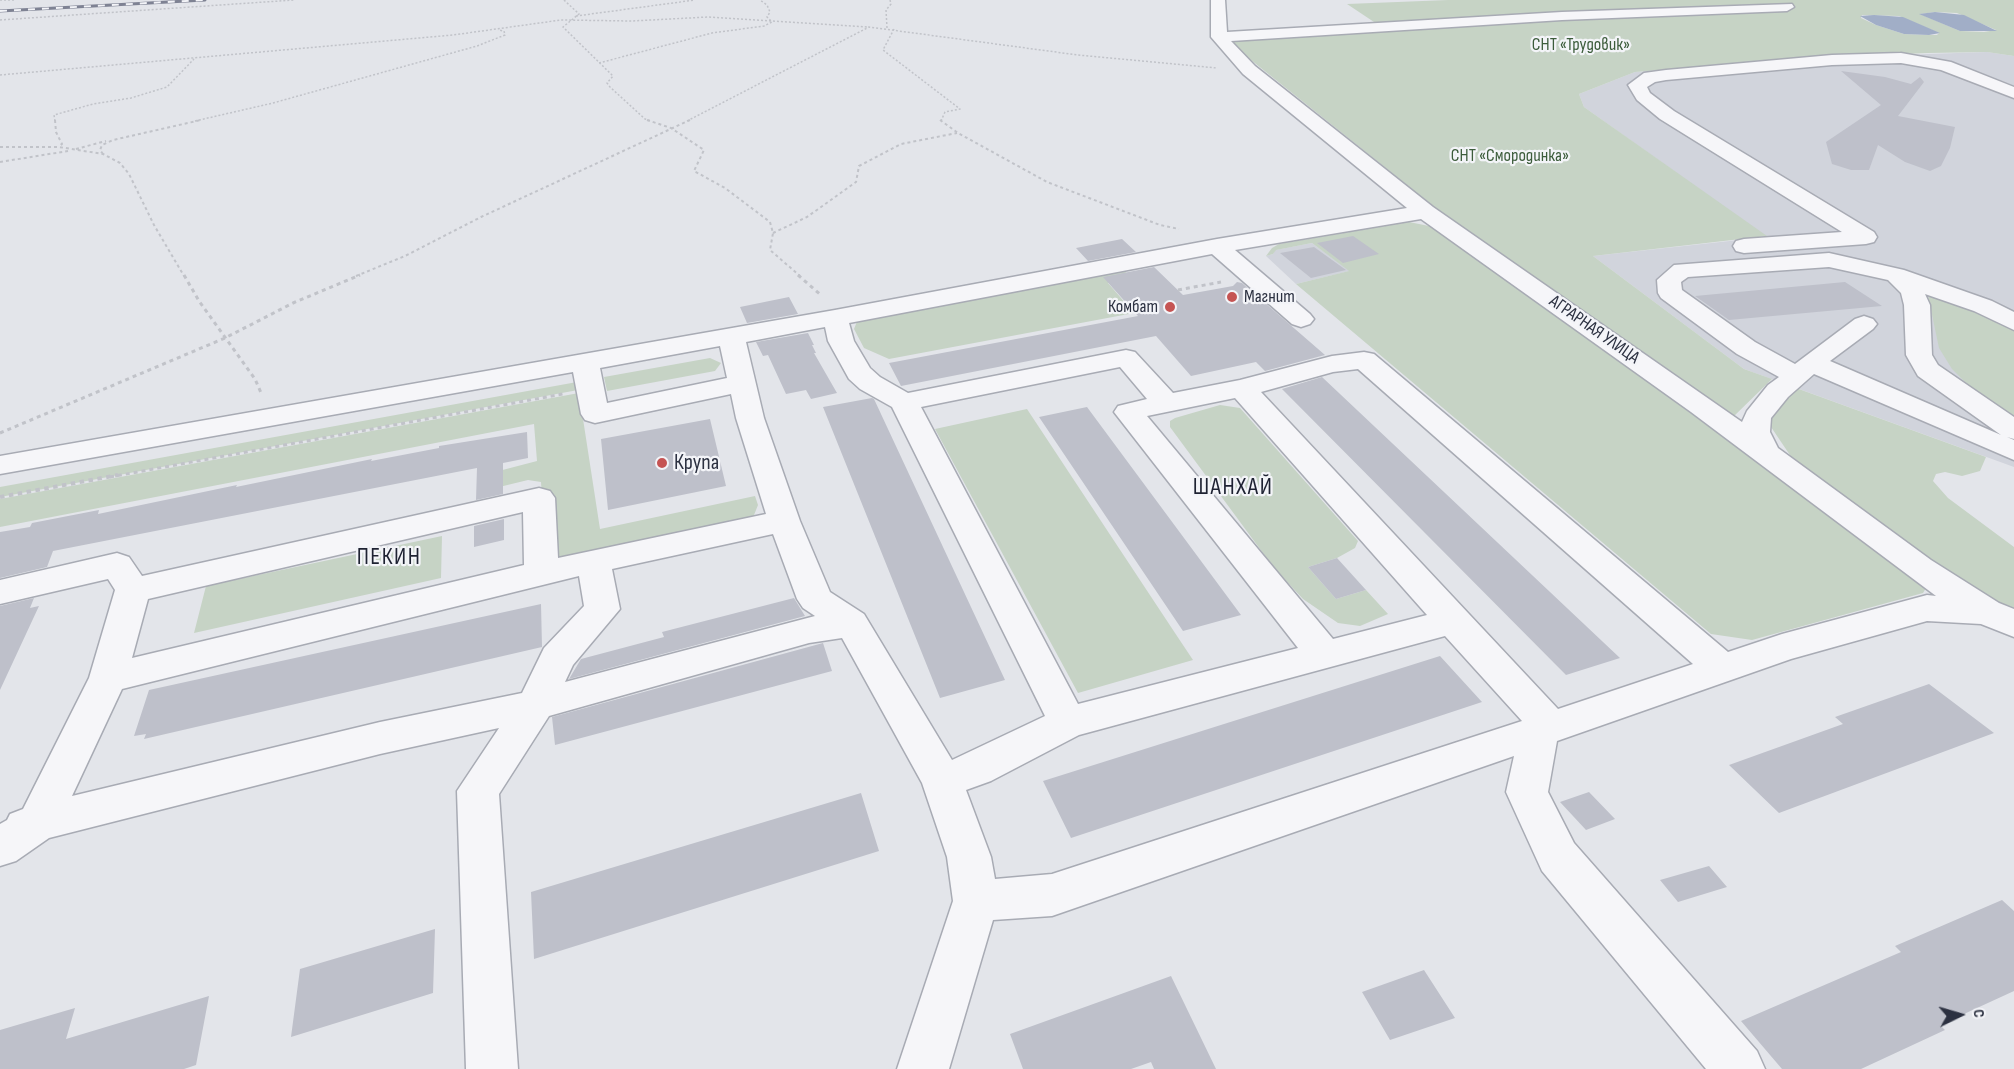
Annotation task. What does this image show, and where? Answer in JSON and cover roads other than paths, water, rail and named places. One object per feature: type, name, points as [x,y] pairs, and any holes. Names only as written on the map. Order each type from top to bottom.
[{"type":"street","points":[[1218,0],[1219,37],[1562,16],[1787,7]]},
{"type":"street","name":"АГРАРНАЯ УЛИЦА","points":[[1219,37],[1250,70],[1425,212],[1560,305],[1919,568],[2000,618]]},
{"type":"street","points":[[1744,246],[1866,237],[1667,115],[1643,96],[1637,85],[1650,77],[1832,60],[1901,58],[1945,66],[2014,93]]},
{"type":"street","points":[[0,465],[585,360],[835,318],[1217,246],[1425,212]]},
{"type":"street","points":[[1217,246],[1301,319]]},
{"type":"street","points":[[2014,322],[1983,306],[1896,276],[1829,260],[1682,270],[1669,280],[1670,293],[1746,348],[2014,451]]},
{"type":"street","points":[[1896,276],[1912,291],[1917,306],[1919,355],[1928,370],[2014,429]]},
{"type":"street","points":[[835,318],[841,341],[859,373],[870,383],[904,402],[1068,722]]},
{"type":"street","points":[[1766,455],[1755,432],[1758,417],[1778,391],[1864,324]]},
{"type":"street","points":[[731,335],[750,418],[784,521],[815,599],[851,623],[865,644],[942,781],[969,857],[976,901],[923,1069]]},
{"type":"street","points":[[904,402],[1126,358],[1167,403]]},
{"type":"street","points":[[585,360],[595,414],[741,384]]},
{"type":"street","points":[[1325,655],[1128,412],[1242,388],[1332,364],[1364,360],[1722,668]]},
{"type":"street","points":[[1242,388],[1453,621],[1545,729]]},
{"type":"street","points":[[133,590],[539,498],[541,573]]},
{"type":"street","points":[[108,678],[541,573],[784,521]]},
{"type":"street","points":[[492,1069],[478,791],[536,705],[557,658],[602,609],[594,563]]},
{"type":"street","points":[[0,592],[117,564],[133,590],[108,678],[38,823],[0,847]]},
{"type":"street","points":[[976,901],[1052,895],[1782,648],[1927,608],[2000,618]]},
{"type":"street","points":[[942,781],[976,769],[1068,722],[1453,621]]},
{"type":"street","points":[[0,835],[38,823],[380,738],[536,705],[808,630],[851,623]]},
{"type":"street","points":[[1545,729],[1527,792],[1558,857],[1739,1069]]},
{"type":"water","points":[[1935,12],[1964,15],[1997,31],[1960,31],[1919,14]]},
{"type":"water","points":[[1860,16],[1903,17],[1940,33],[1904,34],[1876,25]]},
{"type":"railway","points":[[0,11],[205,0]]},
{"type":"place","name":"Магнит","points":[[1232,297]]},
{"type":"place","name":"Комбат","points":[[1170,307]]},
{"type":"place","name":"Крупа","points":[[662,463]]},
{"type":"district","name":"ШАНХАЙ","points":[[1233,488]]},
{"type":"district","name":"ПЕКИН","points":[[389,558]]},
{"type":"park label","name":"СНТ «Трудовик»","points":[[1581,45]]},
{"type":"park label","name":"СНТ «Смородинка»","points":[[1510,156]]}]
